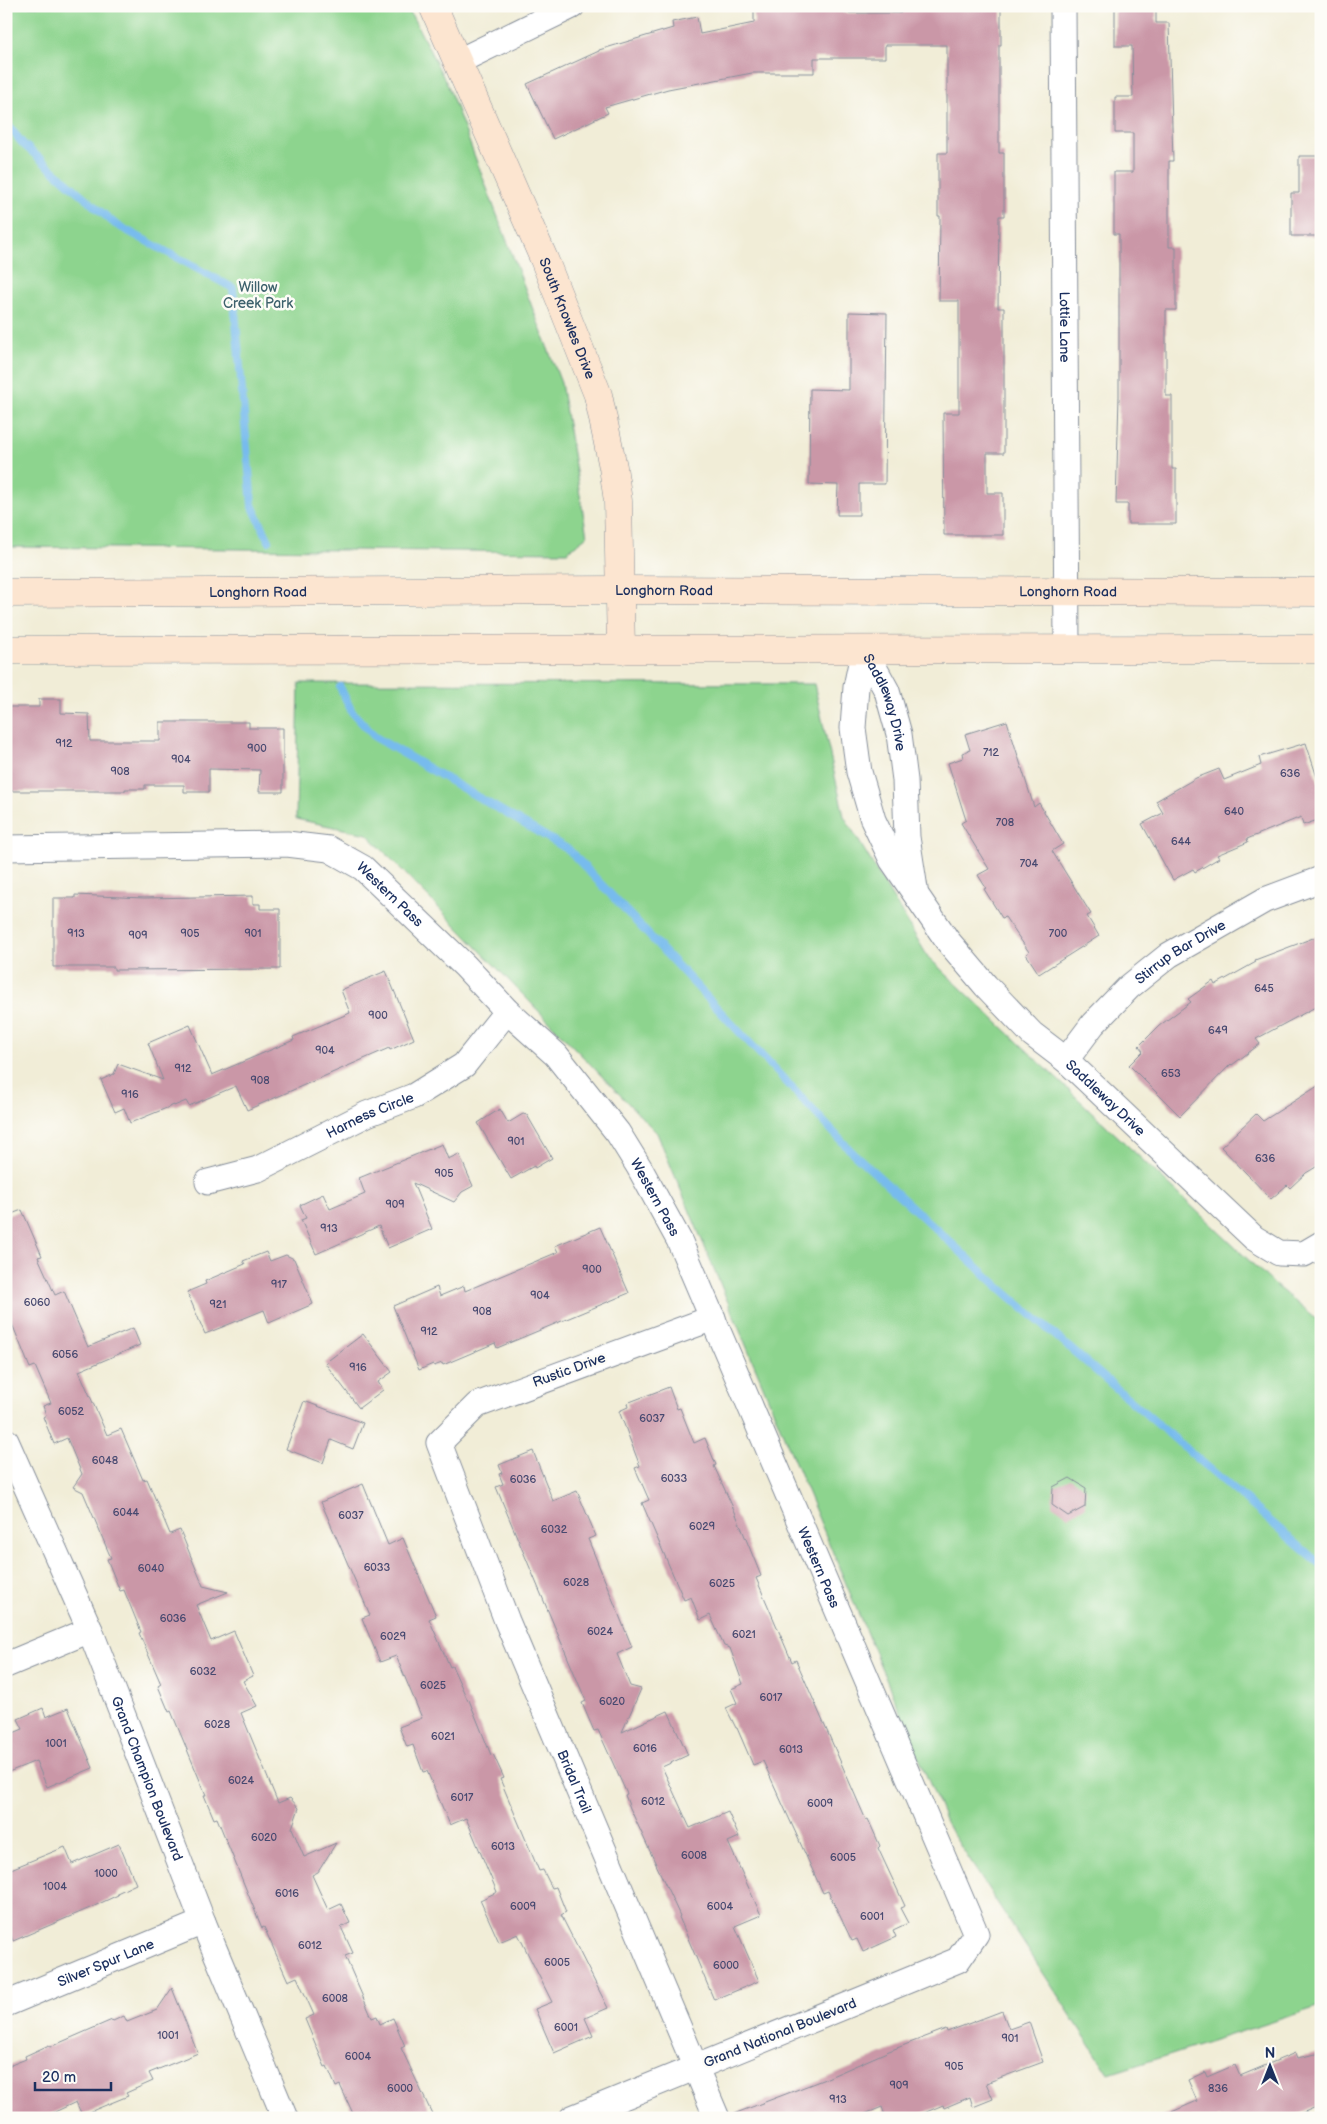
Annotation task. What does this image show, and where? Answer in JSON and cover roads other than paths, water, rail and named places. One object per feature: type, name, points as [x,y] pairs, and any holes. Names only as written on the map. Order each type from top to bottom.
[{"type":"main road","name":"South Knowles Drive","points":[[434,6],[544,259],[598,395],[613,466],[618,501],[621,650]]},
{"type":"main road","name":"Longhorn Road","points":[[6,593],[620,590],[1321,592]]},
{"type":"main road","points":[[6,650],[1321,649]]},
{"type":"street","points":[[459,61],[572,6]]},
{"type":"street","name":"Lottie Lane","points":[[1063,6],[1067,648]]},
{"type":"street","name":"Saddleway Drive","points":[[864,649],[856,687],[853,728],[859,772],[873,820],[892,860],[947,940],[986,986],[1032,1034],[1066,1060],[1254,1238],[1279,1253],[1304,1254],[1321,1244]]},
{"type":"street","name":"Saddleway Drive","points":[[864,649],[887,691],[899,734],[905,780],[907,837],[917,896]]},
{"type":"street","name":"Western Pass","points":[[6,848],[287,844],[329,850],[363,868],[465,966],[506,1011],[556,1055],[618,1133],[679,1240],[976,1934]]},
{"type":"street","name":"Stirrup Bar Drive","points":[[1066,1060],[1093,1024],[1130,987],[1170,955],[1265,900],[1321,879]]},
{"type":"street","name":"Harness Circle","points":[[208,1182],[258,1168],[367,1114],[414,1096],[464,1065],[506,1011]]},
{"type":"street","name":"Rustic Drive","points":[[439,1443],[476,1405],[713,1318]]},
{"type":"street","name":"Grand Champion Boulevard","points":[[6,1441],[90,1630],[203,1922],[286,2118]]},
{"type":"street","name":"Bridal Trail","points":[[439,1443],[507,1621],[716,2118]]},
{"type":"street","points":[[6,1665],[90,1630]]},
{"type":"street","name":"Silver Spur Lane","points":[[6,2004],[203,1922]]},
{"type":"street","name":"Grand National Boulevard","points":[[572,2118],[958,1960],[976,1934]]},
{"type":"waterway","points":[[6,123],[23,144],[115,224],[233,288],[252,505],[269,541]]},
{"type":"waterway","points":[[340,687],[352,712],[375,737],[569,850],[852,1152],[999,1287],[1321,1565]]},
{"type":"park label","name":"Willow Creek Park","points":[[258,296]]}]
